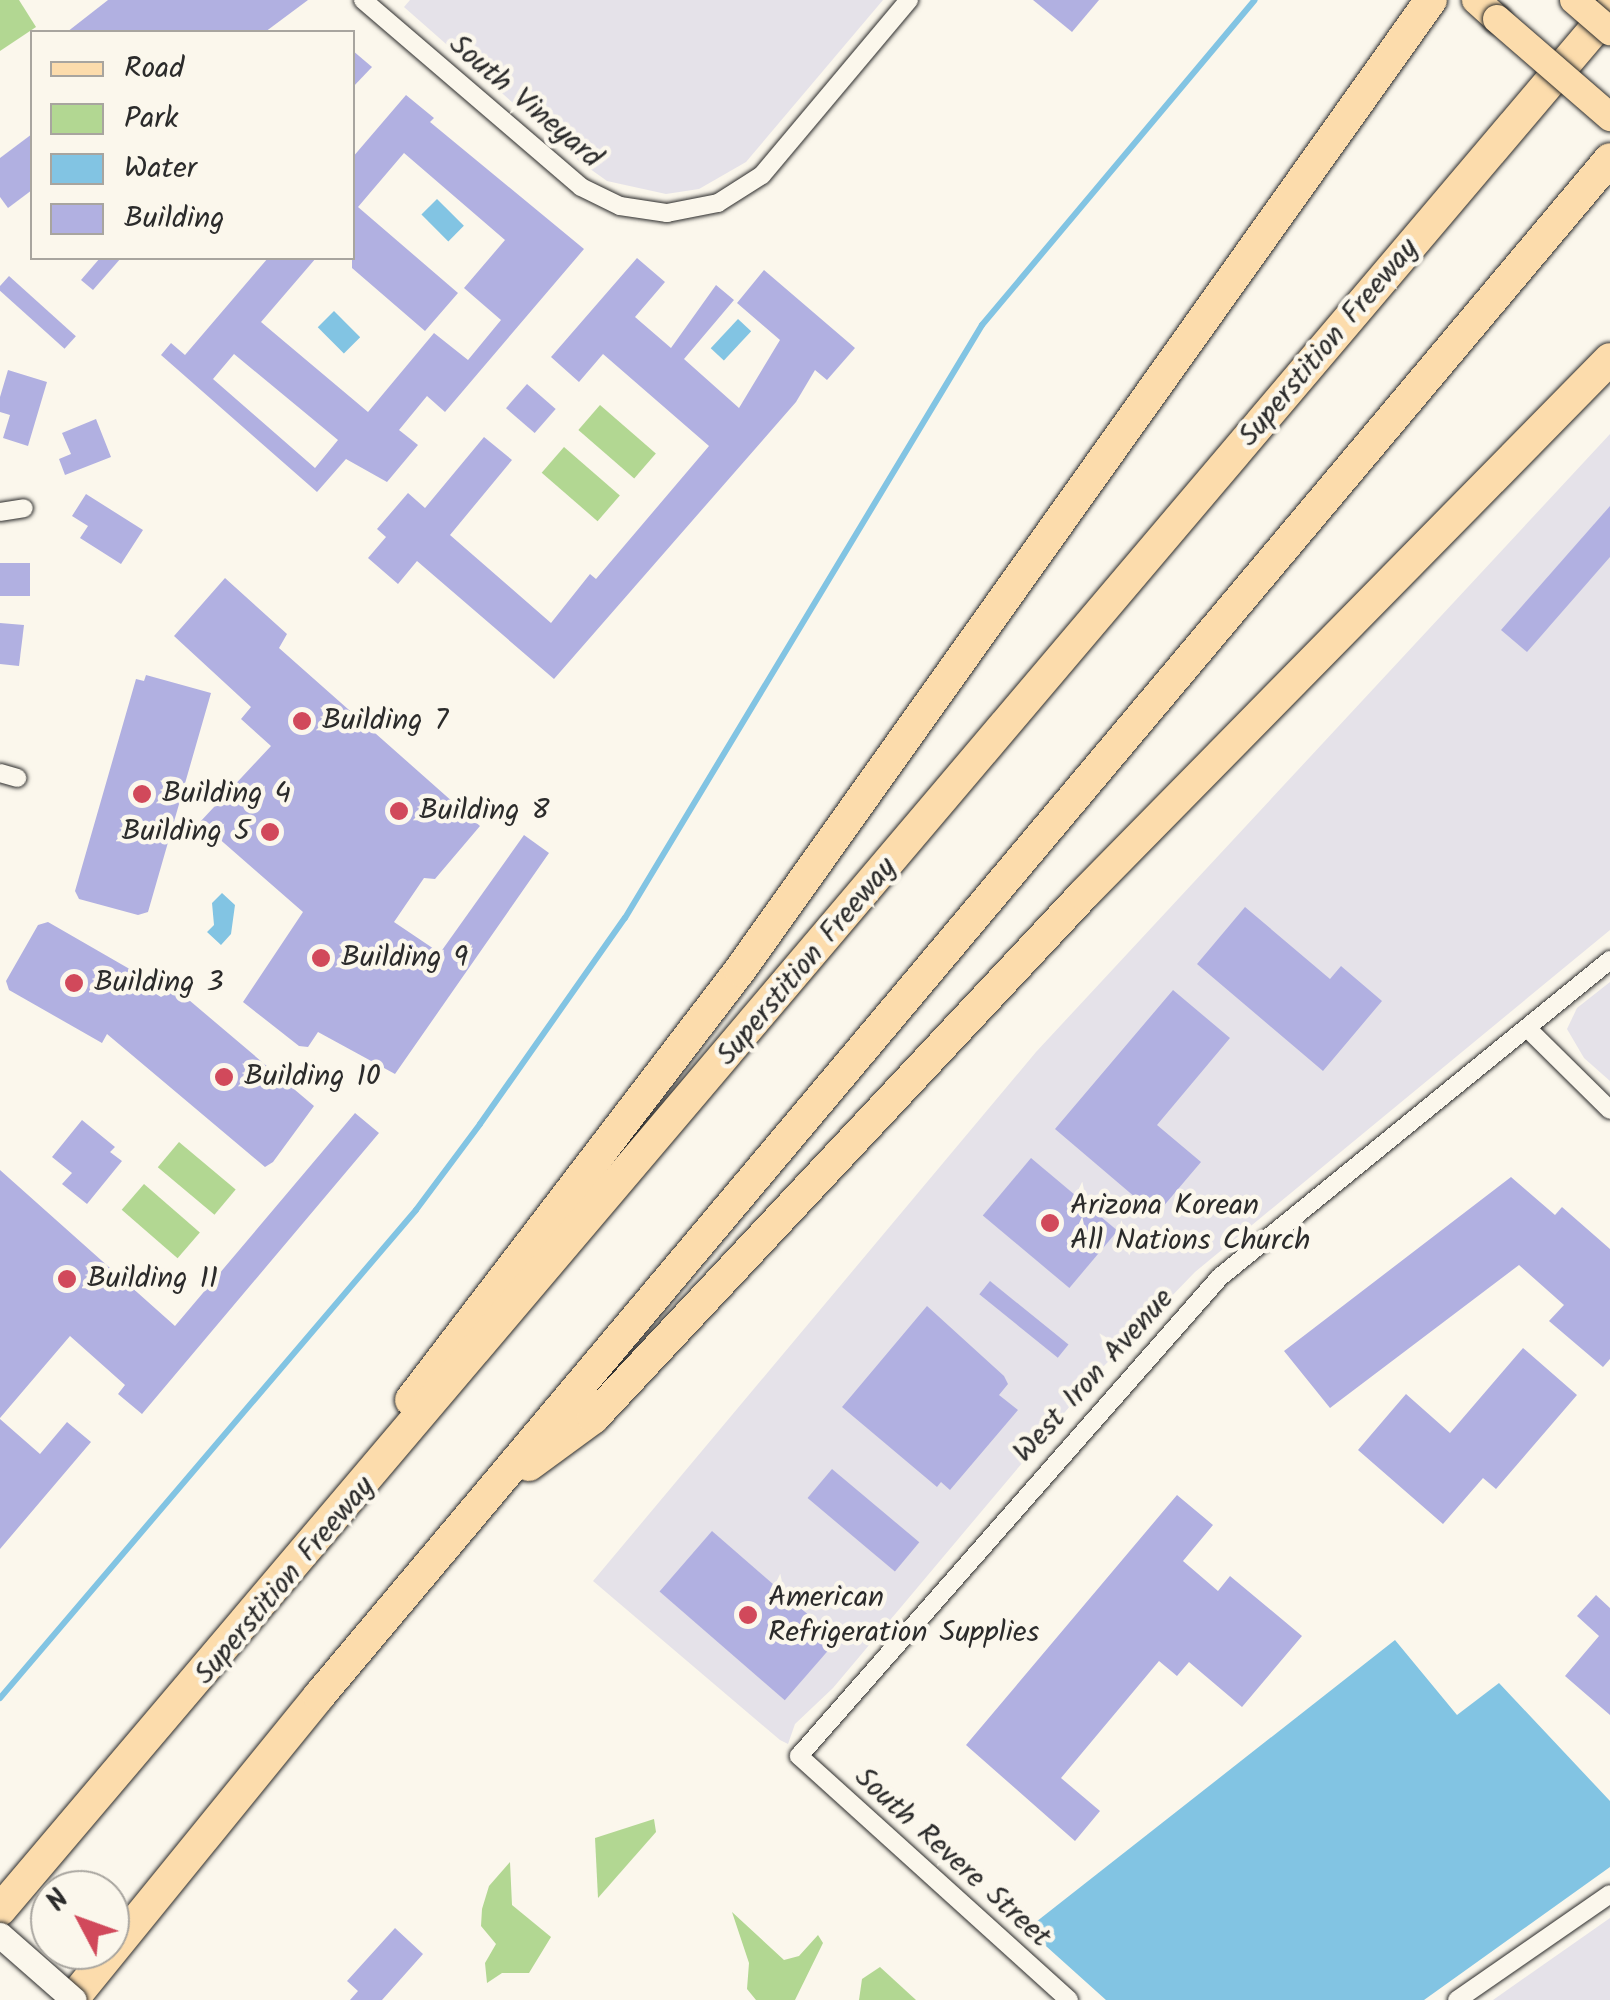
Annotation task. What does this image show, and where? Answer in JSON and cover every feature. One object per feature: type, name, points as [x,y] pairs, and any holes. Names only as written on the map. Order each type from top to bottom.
[{"type":"highway","points":[[195,1688],[740,970],[1431,0]]},
{"type":"highway","name":"Superstition Freeway","points":[[0,1910],[195,1688],[1610,10]]},
{"type":"highway","points":[[76,2000],[485,1498],[1610,158]]},
{"type":"highway","points":[[485,1498],[592,1418],[1084,894],[1610,359]]},
{"type":"highway","points":[[0,1902],[45,1858]]},
{"type":"main road","points":[[1574,0],[1610,32]]},
{"type":"main road","points":[[1487,9],[1610,117]]},
{"type":"street","name":"South Vineyard","points":[[363,0],[581,186],[620,206],[668,212],[718,203],[762,175],[909,0]]},
{"type":"street","points":[[0,512],[24,508]]},
{"type":"street","name":"West Iron Avenue","points":[[798,1756],[1220,1277],[1290,1214],[1528,1030],[1610,960]]},
{"type":"street","points":[[1528,1030],[1610,1110]]},
{"type":"street","name":"South Revere Street","points":[[798,1756],[1069,2000]]},
{"type":"street","points":[[1457,2000],[1610,1894]]},
{"type":"street","points":[[0,1935],[76,2000]]},
{"type":"shaded area","points":[[410,0],[883,0],[746,162],[699,189],[666,194],[607,181],[579,161],[404,7]]},
{"type":"shaded area","points":[[1610,434],[1610,930],[1195,1272],[1102,1368],[833,1688],[795,1724],[788,1744],[780,1740],[593,1581],[1036,1052]]},
{"type":"shaded area","points":[[1610,982],[1610,1081],[1584,1058],[1567,1029],[1577,1008]]},
{"type":"shaded area","points":[[1610,1918],[1610,2000],[1493,2000]]},
{"type":"green space","points":[[0,0],[19,0],[36,27],[0,51]]},
{"type":"green space","points":[[600,405],[656,454],[634,478],[578,430]]},
{"type":"green space","points":[[564,447],[620,496],[598,521],[542,473]]},
{"type":"green space","points":[[179,1142],[236,1190],[214,1215],[158,1167]]},
{"type":"green space","points":[[144,1184],[200,1233],[178,1258],[122,1210]]},
{"type":"green space","points":[[654,1819],[656,1832],[598,1898],[595,1838]]},
{"type":"green space","points":[[510,1862],[512,1905],[551,1937],[529,1973],[502,1973],[487,1983],[485,1963],[496,1944],[481,1926],[482,1909],[489,1886]]},
{"type":"green space","points":[[732,1912],[784,1960],[799,1956],[818,1935],[823,1943],[795,2000],[756,2000],[747,1989],[749,1963]]},
{"type":"green space","points":[[880,1967],[916,2000],[859,2000],[862,1979]]},
{"type":"water","points":[[437,199],[464,226],[448,241],[421,215]]},
{"type":"water","points":[[334,311],[360,337],[344,353],[318,327]]},
{"type":"water","points":[[738,319],[751,331],[724,361],[711,348]]},
{"type":"water","points":[[222,893],[235,905],[231,934],[221,945],[207,932],[214,925],[212,903]]},
{"type":"water","points":[[1395,1640],[1457,1715],[1499,1683],[1610,1801],[1610,1867],[1424,2000],[1106,2000],[1027,1929]]},
{"type":"building","points":[[108,0],[308,0],[268,30],[70,30]]},
{"type":"building","points":[[1033,0],[1099,0],[1072,32]]},
{"type":"building","points":[[355,53],[372,67],[355,85]]},
{"type":"building","points":[[406,95],[434,118],[430,122],[584,249],[445,412],[427,396],[399,430],[418,445],[387,482],[346,459],[317,492],[161,355],[171,343],[185,355],[266,260],[314,260],[261,322],[368,412],[434,333],[468,360],[501,320],[464,288],[505,240],[404,153],[358,207],[458,293],[425,331],[352,268],[355,154]],"holes":[[[234,354],[338,440],[315,468],[213,379]]]},
{"type":"building","points":[[30,136],[30,192],[8,208],[0,197],[0,158]]},
{"type":"building","points":[[637,258],[665,282],[635,317],[671,348],[716,285],[734,300],[684,359],[739,408],[780,340],[737,303],[764,270],[855,348],[827,380],[815,370],[796,402],[554,679],[417,561],[398,584],[368,558],[386,537],[377,529],[408,493],[425,508],[484,437],[512,460],[450,535],[551,623],[590,574],[596,579],[709,446],[603,354],[579,382],[551,357]]},
{"type":"building","points":[[98,260],[119,260],[93,290],[81,280]]},
{"type":"building","points":[[9,276],[76,336],[65,349],[0,291]]},
{"type":"building","points":[[8,370],[47,382],[28,446],[3,438],[10,415],[0,412],[0,397]]},
{"type":"building","points":[[527,384],[556,409],[535,433],[506,408]]},
{"type":"building","points":[[96,419],[111,457],[65,475],[59,459],[71,454],[62,433]]},
{"type":"building","points":[[86,494],[143,530],[121,564],[80,538],[88,526],[72,516]]},
{"type":"building","points":[[1610,506],[1610,557],[1527,652],[1501,630]]},
{"type":"building","points":[[0,563],[30,563],[30,596],[0,596]]},
{"type":"building","points":[[225,578],[287,634],[279,648],[480,826],[435,879],[424,878],[394,922],[440,953],[524,835],[549,853],[395,1074],[318,1032],[308,1047],[299,1046],[243,1002],[303,912],[200,822],[271,746],[241,719],[251,707],[174,636]]},
{"type":"building","points":[[0,623],[24,625],[19,666],[0,664]]},
{"type":"building","name":"Building 4","points":[[146,675],[211,693],[148,912],[138,915],[79,899],[75,891],[136,679],[144,681]]},
{"type":"building","points":[[1245,907],[1330,979],[1341,966],[1382,1001],[1323,1071],[1197,964]]},
{"type":"building","points":[[48,922],[140,975],[136,982],[161,997],[176,989],[314,1106],[273,1162],[265,1167],[107,1034],[102,1043],[9,990],[6,981],[38,925]]},
{"type":"building","points":[[1173,990],[1230,1038],[1157,1125],[1201,1162],[1156,1215],[1055,1129]]},
{"type":"building","points":[[355,1113],[379,1133],[142,1414],[118,1394],[125,1385],[70,1336],[0,1418],[0,1170],[175,1326]]},
{"type":"building","points":[[82,1120],[115,1147],[110,1152],[122,1161],[87,1204],[62,1184],[72,1173],[52,1157]]},
{"type":"building","name":"Arizona Korean All Nations Church","points":[[1031,1158],[1118,1231],[1069,1288],[983,1215]]},
{"type":"building","points":[[1511,1177],[1555,1215],[1562,1207],[1610,1249],[1610,1359],[1603,1367],[1549,1321],[1564,1305],[1519,1265],[1330,1408],[1284,1351]]},
{"type":"building","points":[[990,1281],[1068,1345],[1058,1358],[979,1294]]},
{"type":"building","points":[[927,1306],[1004,1376],[1008,1384],[999,1395],[1018,1410],[950,1490],[941,1482],[937,1487],[842,1407]]},
{"type":"building","points":[[1523,1348],[1577,1395],[1496,1489],[1483,1478],[1443,1524],[1358,1450],[1406,1394],[1450,1433]]},
{"type":"building","points":[[0,1419],[40,1454],[67,1422],[91,1442],[0,1549]]},
{"type":"building","points":[[832,1469],[919,1542],[895,1571],[808,1498]]},
{"type":"building","points":[[1177,1495],[1213,1525],[1183,1561],[1218,1591],[1230,1576],[1302,1636],[1242,1707],[1189,1662],[1177,1676],[1159,1661],[1061,1778],[1100,1811],[1075,1841],[966,1745]]},
{"type":"building","name":"American Refrigeration Supplies","points":[[712,1531],[837,1640],[785,1700],[660,1591]]},
{"type":"building","points":[[1596,1595],[1610,1608],[1610,1715],[1565,1676],[1599,1636],[1577,1616]]},
{"type":"building","points":[[395,1928],[423,1954],[382,2000],[350,2000],[358,1991],[347,1981]]},
{"type":"waterway","points":[[0,1698],[416,1210],[480,1124],[625,918],[982,325],[1255,0]]},
{"type":"place","name":"Building 7","points":[[302,721]]},
{"type":"place","name":"Building 4","points":[[142,794]]},
{"type":"place","name":"Building 8","points":[[399,811]]},
{"type":"place","name":"Building 5","points":[[270,832]]},
{"type":"place","name":"Building 9","points":[[321,958]]},
{"type":"place","name":"Building 3","points":[[74,983]]},
{"type":"place","name":"Building 10","points":[[224,1077]]},
{"type":"place","name":"Arizona Korean All Nations Church","points":[[1050,1223]]},
{"type":"place","name":"Building 11","points":[[67,1279]]},
{"type":"place","name":"American Refrigeration Supplies","points":[[748,1615]]}]
